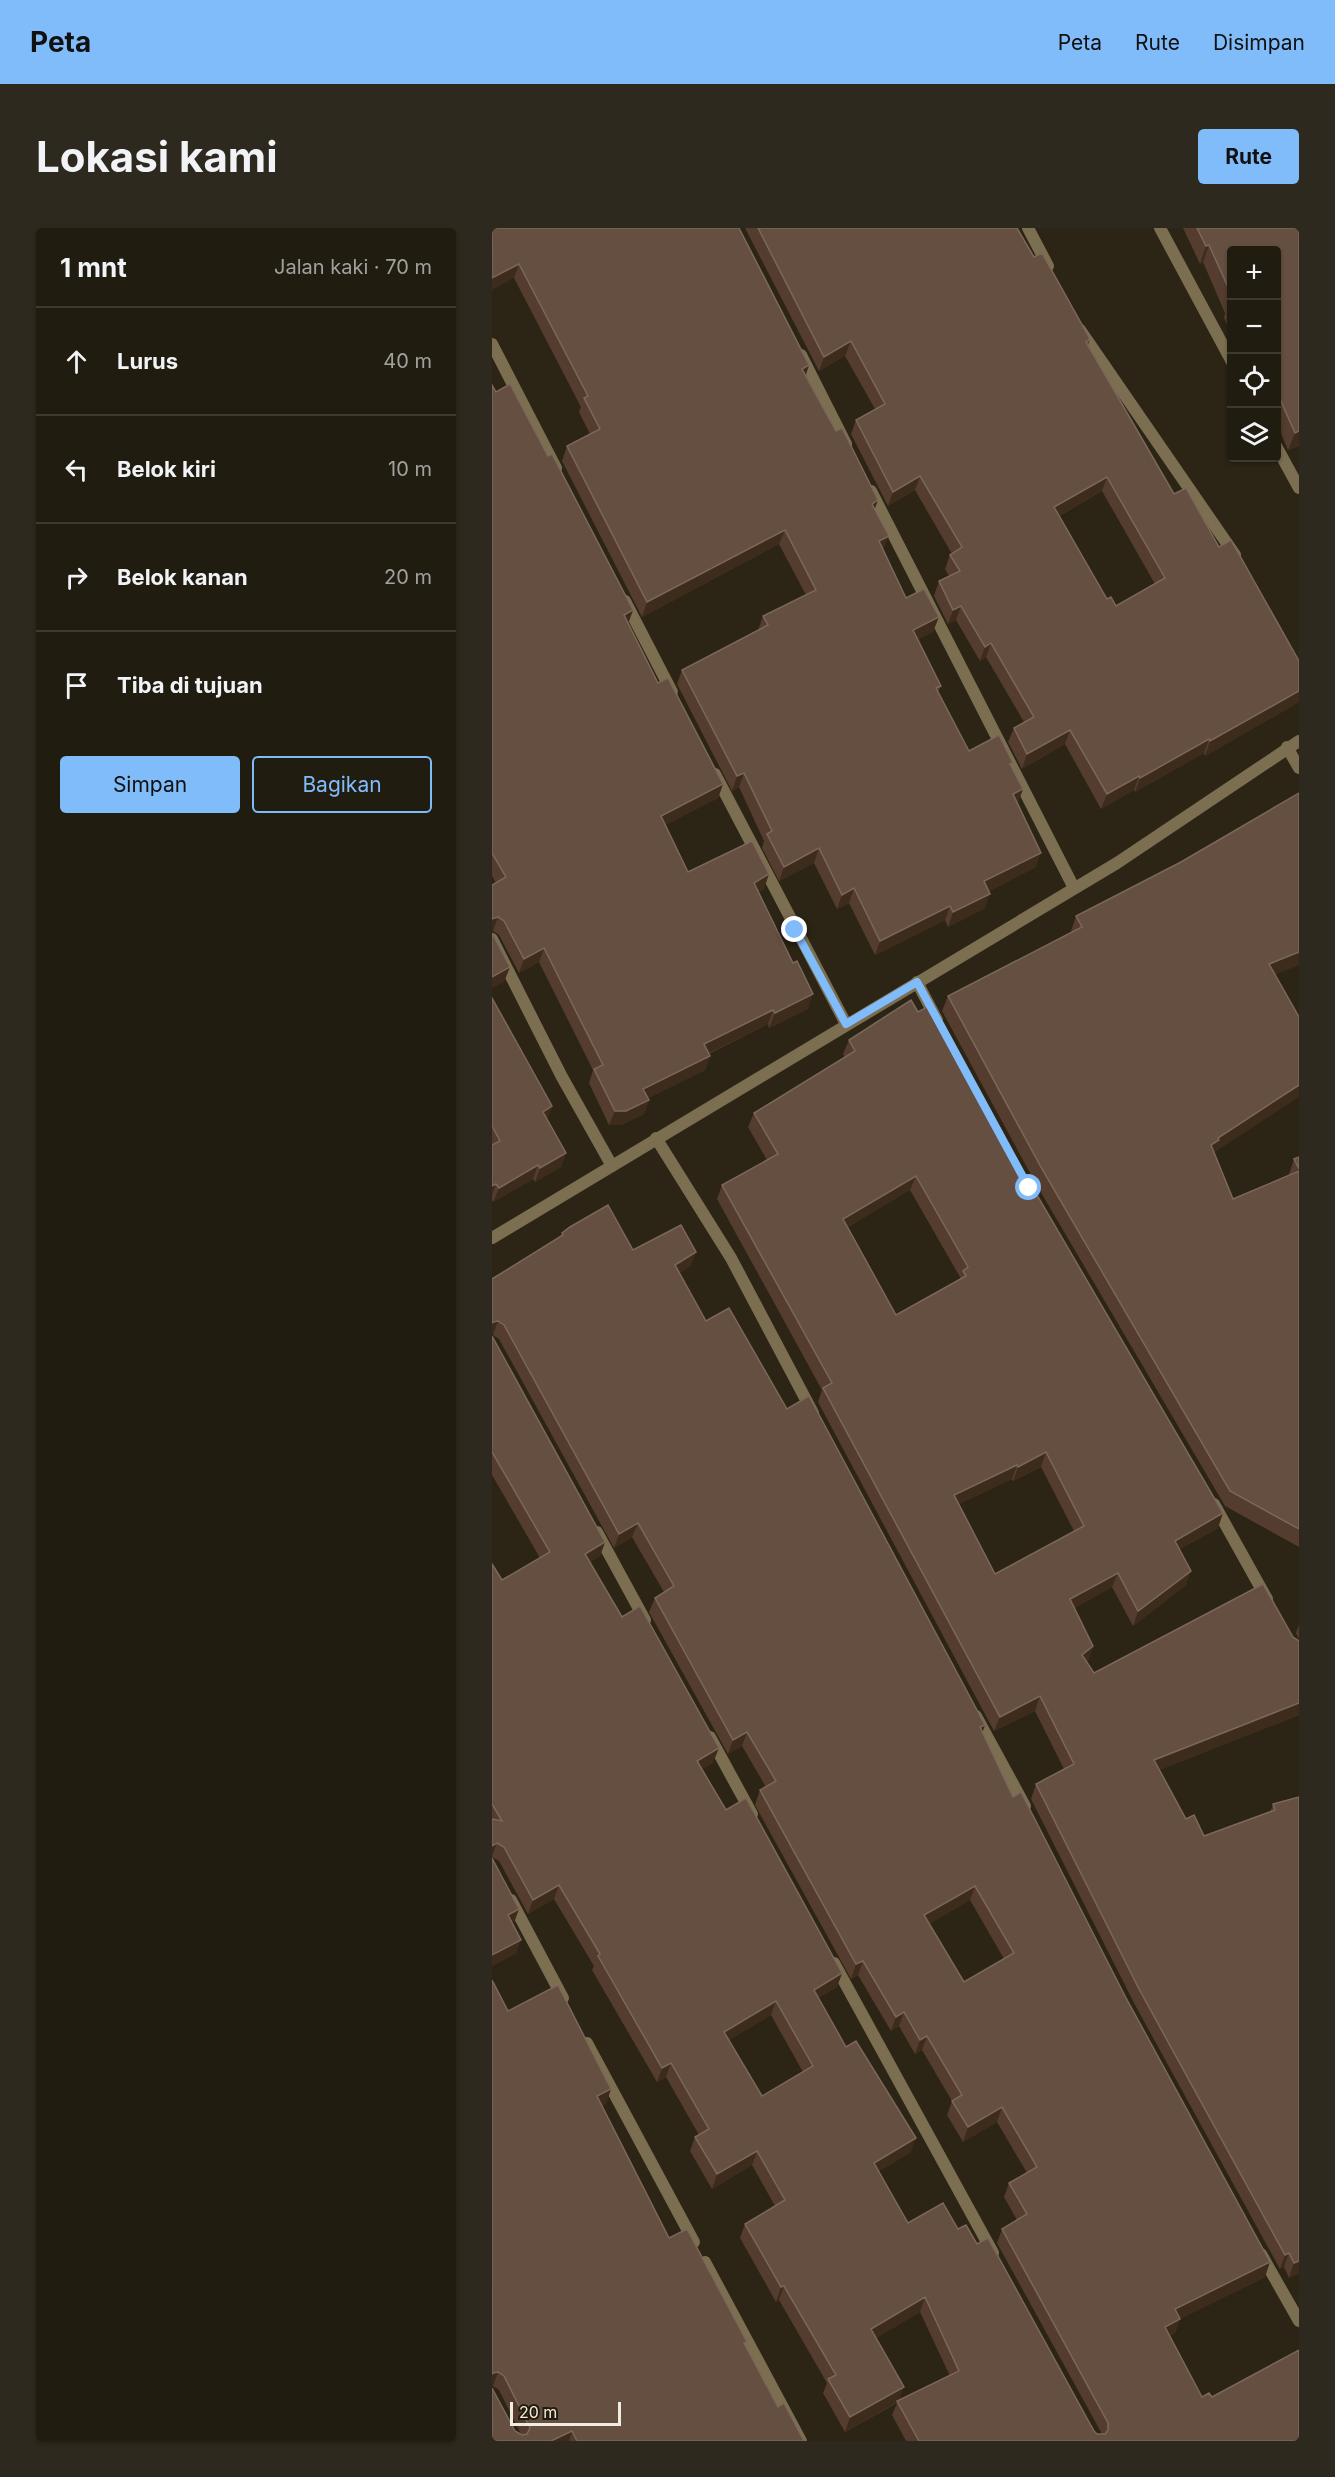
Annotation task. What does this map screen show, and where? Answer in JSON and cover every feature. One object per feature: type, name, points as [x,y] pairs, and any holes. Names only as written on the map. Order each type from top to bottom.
[{"type":"street","points":[[1028,228],[1054,279]]},
{"type":"street","points":[[1160,228],[1228,354]]},
{"type":"street","points":[[1075,320],[1086,340],[1231,547],[1242,567]]},
{"type":"street","points":[[794,342],[854,458]]},
{"type":"street","points":[[492,344],[564,484]]},
{"type":"street","points":[[1281,455],[1299,488]]},
{"type":"street","points":[[864,478],[1074,888]]},
{"type":"street","points":[[619,590],[680,706]]},
{"type":"street","points":[[492,1238],[1117,863],[1299,741]]},
{"type":"street","points":[[1287,747],[1299,768]]},
{"type":"street","points":[[707,760],[846,1024]]},
{"type":"street","points":[[492,939],[562,1077],[612,1166]]},
{"type":"street","points":[[917,982],[945,1034]]},
{"type":"street","points":[[656,1138],[731,1258],[820,1426]]},
{"type":"street","points":[[1210,1497],[1272,1607]]},
{"type":"street","points":[[593,1525],[650,1629]]},
{"type":"street","points":[[972,1708],[1028,1812]]},
{"type":"street","points":[[702,1723],[759,1827]]},
{"type":"street","points":[[503,1886],[571,2012]]},
{"type":"street","points":[[827,1952],[999,2264]]},
{"type":"street","points":[[582,2033],[801,2441]]},
{"type":"street","points":[[1256,2244],[1299,2321]]},
{"type":"building","points":[[492,228],[739,228],[809,365],[802,369],[836,431],[842,428],[878,500],[872,504],[889,536],[879,541],[906,598],[924,589],[939,617],[913,630],[941,686],[936,688],[969,751],[999,735],[1023,789],[1013,794],[1041,853],[984,881],[990,894],[953,912],[950,906],[880,941],[854,888],[842,895],[819,848],[784,867],[767,834],[772,831],[744,773],[737,776],[682,670],[768,625],[763,616],[816,590],[785,530],[647,602],[567,446],[600,429],[584,398],[588,396],[519,264],[492,278]]},
{"type":"building","points":[[758,228],[1017,228],[1034,257],[1042,253],[1090,339],[1086,342],[1174,494],[1186,488],[1219,547],[1231,540],[1299,661],[1299,691],[1210,741],[1209,739],[1107,794],[1070,730],[1027,754],[1014,728],[1034,717],[991,643],[985,647],[961,606],[953,610],[939,581],[960,571],[950,555],[962,547],[920,476],[893,492],[856,420],[885,404],[851,341],[824,357]],"holes":[[[1107,477],[1165,578],[1116,606],[1111,597],[1107,599],[1054,507]]]},
{"type":"building","points":[[1197,228],[1299,228],[1299,431],[1295,433],[1281,401],[1281,246],[1227,246],[1227,285],[1209,245],[1206,246]]},
{"type":"building","points":[[510,384],[548,456],[552,454],[633,610],[624,615],[658,683],[668,678],[723,784],[661,816],[688,872],[752,841],[769,874],[754,883],[793,963],[797,961],[813,994],[775,1013],[773,1010],[704,1044],[710,1056],[643,1089],[649,1100],[626,1111],[615,1111],[594,1069],[603,1065],[544,948],[524,959],[504,921],[498,917],[492,919],[492,885],[506,877],[492,853],[492,385],[496,392]]},
{"type":"building","points":[[1299,793],[1299,952],[1269,964],[1299,1017],[1299,1085],[1218,1138],[1219,1140],[1211,1145],[1233,1199],[1299,1171],[1299,1529],[1230,1491],[1042,1169],[948,996],[1082,927],[1076,916],[1181,862]]},
{"type":"building","points":[[492,933],[510,967],[492,977]]},
{"type":"building","points":[[492,998],[552,1106],[543,1112],[566,1153],[540,1168],[538,1165],[499,1188],[496,1184],[492,1186],[492,1145],[500,1141],[492,1126]]},
{"type":"building","points":[[911,1000],[918,1012],[933,1004],[1027,1178],[1223,1513],[1175,1541],[1191,1571],[1138,1611],[1118,1573],[1070,1599],[1093,1646],[1082,1655],[1094,1673],[1263,1584],[1293,1637],[1299,1641],[1299,1703],[1154,1760],[1186,1819],[1194,1815],[1204,1836],[1275,1810],[1273,1804],[1299,1797],[1299,2261],[1294,2263],[1289,2253],[1285,2255],[1139,1989],[1036,1784],[1074,1764],[1040,1696],[1000,1717],[823,1388],[832,1383],[722,1185],[778,1154],[754,1113],[855,1051],[849,1040]],"holes":[[[916,1176],[968,1267],[963,1271],[966,1276],[896,1315],[843,1219]],[[1046,1452],[1084,1526],[995,1574],[954,1495]]]},
{"type":"building","points":[[1299,1157],[1299,1169],[1294,1159]]},
{"type":"building","points":[[608,1205],[633,1250],[681,1225],[696,1252],[675,1265],[706,1321],[729,1308],[787,1409],[809,1396],[985,1725],[980,1727],[1013,1797],[1021,1792],[1125,1996],[1270,2262],[1175,2309],[1180,2319],[1165,2327],[1202,2397],[1209,2393],[1212,2397],[1299,2350],[1299,2441],[919,2441],[897,2401],[959,2371],[925,2297],[871,2329],[904,2387],[850,2417],[828,2379],[836,2375],[745,2224],[785,2200],[757,2151],[717,2174],[695,2137],[709,2129],[671,2063],[662,2068],[598,1956],[600,1954],[559,1885],[533,1900],[504,1847],[497,1843],[492,1846],[492,1819],[502,1821],[492,1804],[492,1564],[502,1580],[550,1552],[492,1452],[492,1336],[605,1542],[585,1554],[622,1617],[640,1606],[719,1748],[697,1761],[726,1810],[746,1798],[842,1973],[814,1990],[846,2047],[856,2041],[916,2138],[874,2163],[908,2223],[943,2203],[958,2229],[966,2225],[977,2244],[988,2238],[1094,2431],[1097,2434],[1105,2434],[1108,2430],[1108,2423],[1002,2229],[1027,2214],[1009,2183],[1037,2167],[1002,2107],[968,2127],[952,2101],[962,2095],[927,2036],[920,2040],[904,2012],[896,2017],[863,1961],[856,1964],[760,1790],[776,1781],[747,1732],[733,1740],[655,1598],[674,1586],[638,1523],[619,1534],[504,1325],[498,1321],[492,1323],[492,1279],[563,1235],[562,1233]],"holes":[[[975,1886],[1014,1953],[964,1982],[924,1915]],[[776,2001],[813,2066],[762,2096],[724,2032]]]},
{"type":"building","points":[[492,1858],[519,1909],[508,1915],[521,1940],[492,1955]]},
{"type":"building","points":[[492,1980],[508,2011],[558,1985],[611,2089],[597,2096],[669,2238],[687,2229],[747,2342],[744,2343],[778,2407],[784,2403],[804,2441],[577,2441],[572,2431],[551,2441],[492,2441],[492,2388],[515,2431],[522,2435],[527,2434],[530,2428],[504,2376],[498,2372],[492,2374]]},
{"type":"route","points":[[795,930],[846,1024],[917,982],[1029,1188]]}]
